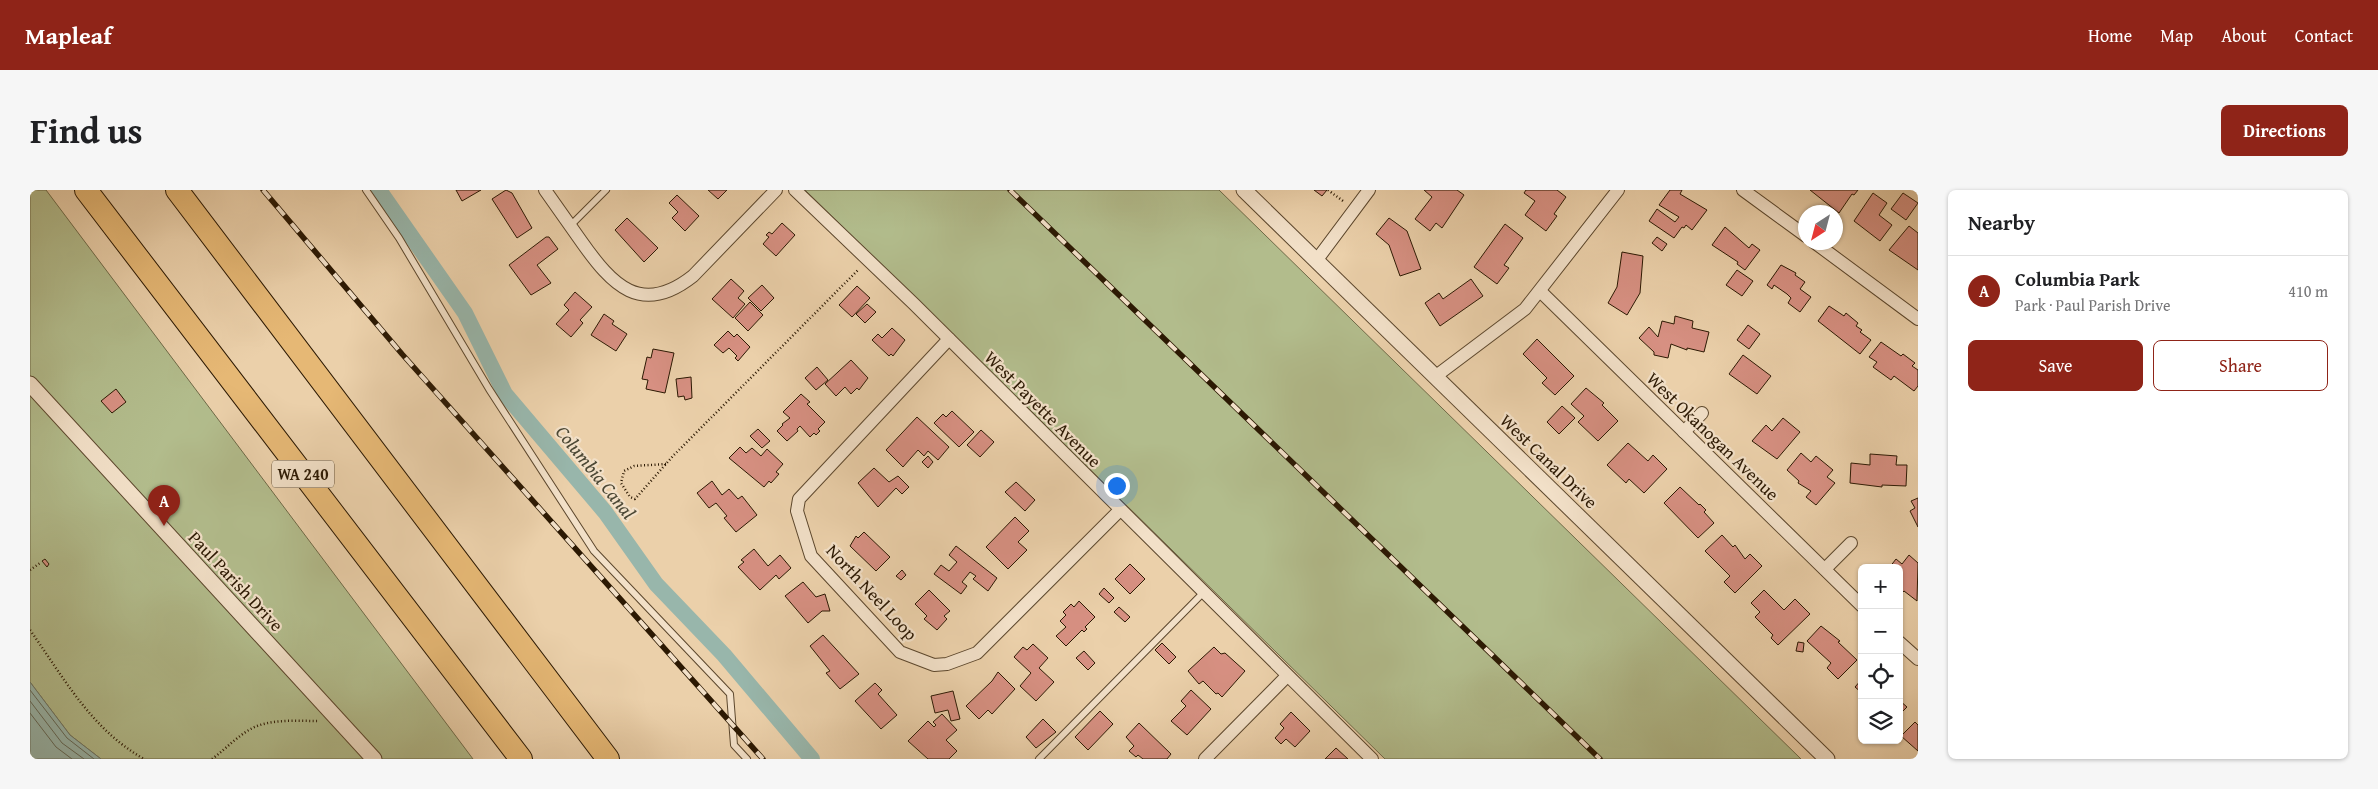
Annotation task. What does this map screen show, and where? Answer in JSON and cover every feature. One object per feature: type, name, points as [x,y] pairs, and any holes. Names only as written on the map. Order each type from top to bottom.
[{"type":"highway","name":"WA 240","points":[[86,190],[521,759]]},
{"type":"highway","points":[[177,190],[608,759]]},
{"type":"street","points":[[545,190],[601,270],[616,283],[640,294],[654,294],[679,287],[693,276],[776,190]]},
{"type":"street","name":"West Payette Avenue","points":[[795,190],[869,260],[1372,759]]},
{"type":"street","name":"West Canal Drive","points":[[1244,190],[1827,759]]},
{"type":"street","points":[[1316,261],[1369,190]]},
{"type":"street","points":[[1436,376],[1525,309],[1618,190]]},
{"type":"street","points":[[1743,190],[1798,230]]},
{"type":"street","points":[[1825,250],[1918,319]]},
{"type":"street","name":"West Okanogan Avenue","points":[[1540,292],[1858,602]]},
{"type":"street","name":"North Neel Loop","points":[[949,339],[809,486],[799,499],[796,511],[812,556],[886,638],[900,652],[934,664],[947,664],[977,653],[1120,510]]},
{"type":"street","name":"Paul Parish Drive","points":[[30,384],[374,759]]},
{"type":"street","points":[[1684,432],[1702,413]]},
{"type":"street","points":[[1825,569],[1851,543]]},
{"type":"street","points":[[1903,646],[1918,659]]},
{"type":"street","points":[[1205,759],[1287,676]]},
{"type":"lane","points":[[366,190],[399,238],[489,389],[594,551],[730,694],[734,746],[747,759]]},
{"type":"lane","points":[[570,226],[606,190]]},
{"type":"lane","points":[[1039,759],[1203,593]]},
{"type":"path","points":[[1328,190],[1343,201]]},
{"type":"path","points":[[666,464],[634,466],[624,471],[621,483],[630,497],[635,499],[666,464],[804,322],[869,260]]},
{"type":"path","points":[[30,570],[40,563]]},
{"type":"path","points":[[30,630],[86,711],[107,734],[144,759]]},
{"type":"path","points":[[212,759],[239,737],[257,726],[282,721],[340,721]]},
{"type":"green space","points":[[30,190],[46,190],[473,759],[101,759],[70,735],[30,682]]},
{"type":"green space","points":[[805,190],[1219,190],[1801,759],[1385,759]]},
{"type":"water","points":[[30,682],[70,735],[101,759],[30,759]]},
{"type":"building","points":[[456,190],[481,190],[462,201]]},
{"type":"building","points":[[506,190],[512,193],[532,228],[517,238],[492,199]]},
{"type":"building","points":[[708,190],[727,190],[718,199]]},
{"type":"building","points":[[1314,190],[1327,190],[1322,196]]},
{"type":"building","points":[[1424,190],[1457,190],[1464,195],[1442,228],[1436,223],[1430,231],[1415,219],[1432,197]]},
{"type":"building","points":[[1526,190],[1557,190],[1566,197],[1554,214],[1557,216],[1546,231],[1525,215],[1535,201],[1524,193]]},
{"type":"building","points":[[1670,190],[1682,190],[1680,194],[1707,210],[1692,230],[1686,225],[1684,228],[1682,227],[1674,238],[1649,221],[1657,209],[1675,222],[1679,217],[1659,205]]},
{"type":"building","points":[[1810,190],[1858,190],[1854,195],[1852,194],[1843,207],[1843,205],[1829,205]]},
{"type":"building","points":[[1873,193],[1887,203],[1879,215],[1892,225],[1880,241],[1854,221]]},
{"type":"building","points":[[1903,193],[1918,203],[1906,220],[1891,209]]},
{"type":"building","points":[[677,195],[699,216],[685,231],[672,218],[678,212],[669,203]]},
{"type":"building","points":[[627,218],[658,248],[644,262],[615,230]]},
{"type":"building","points":[[1389,218],[1407,231],[1421,269],[1400,276],[1389,245],[1376,234]]},
{"type":"building","points":[[782,223],[795,235],[776,256],[763,244],[769,237],[766,235],[769,232],[772,234]]},
{"type":"building","points":[[1505,224],[1523,238],[1504,265],[1509,268],[1497,284],[1474,267]]},
{"type":"building","points":[[1909,226],[1918,233],[1918,270],[1889,250]]},
{"type":"building","points":[[1725,227],[1749,248],[1752,244],[1760,250],[1745,270],[1737,264],[1738,262],[1712,245]]},
{"type":"building","points":[[546,237],[549,237],[558,249],[537,265],[551,283],[531,295],[509,265]]},
{"type":"building","points":[[1657,237],[1667,244],[1662,251],[1652,243]]},
{"type":"building","points":[[1622,252],[1643,256],[1640,293],[1627,315],[1608,303],[1617,287]]},
{"type":"building","points":[[1781,265],[1796,273],[1795,275],[1805,282],[1800,289],[1811,297],[1800,312],[1788,303],[1791,298],[1787,294],[1774,285],[1772,289],[1767,285]]},
{"type":"building","points":[[1737,270],[1753,281],[1742,296],[1726,285]]},
{"type":"building","points":[[731,279],[744,291],[738,298],[745,304],[733,318],[712,299]]},
{"type":"building","points":[[1471,279],[1483,296],[1440,326],[1425,303],[1439,293],[1443,299]]},
{"type":"building","points":[[762,285],[774,298],[761,311],[748,298]]},
{"type":"building","points":[[857,286],[870,298],[852,317],[839,305]]},
{"type":"building","points":[[575,292],[592,307],[580,320],[583,323],[571,337],[556,324],[569,310],[564,305]]},
{"type":"building","points":[[750,302],[763,315],[748,331],[735,318]]},
{"type":"building","points":[[867,304],[876,312],[865,323],[856,314]]},
{"type":"building","points":[[1829,306],[1844,316],[1846,313],[1858,323],[1856,326],[1862,330],[1860,332],[1871,340],[1860,354],[1818,321]]},
{"type":"building","points":[[604,314],[614,321],[612,324],[627,334],[616,351],[591,335]]},
{"type":"building","points":[[1675,316],[1693,321],[1692,328],[1709,332],[1704,352],[1687,348],[1687,350],[1671,344],[1668,358],[1654,355],[1654,352],[1639,338],[1649,327],[1658,337],[1662,321],[1674,324]]},
{"type":"building","points":[[1748,325],[1760,334],[1749,349],[1737,340]]},
{"type":"building","points":[[892,328],[905,340],[893,356],[891,354],[889,356],[872,340],[878,334],[882,338]]},
{"type":"building","points":[[728,331],[734,337],[737,334],[750,347],[738,361],[735,358],[737,356],[729,348],[723,353],[714,345]]},
{"type":"building","points":[[1537,339],[1574,376],[1555,395],[1542,383],[1547,378],[1523,354]]},
{"type":"building","points":[[1881,342],[1915,363],[1912,366],[1918,370],[1918,386],[1914,391],[1894,376],[1891,380],[1873,367],[1877,362],[1869,357]]},
{"type":"building","points":[[653,349],[674,353],[665,393],[646,389],[648,380],[642,379],[647,357],[651,358]]},
{"type":"building","points":[[1743,355],[1771,376],[1757,394],[1729,374]]},
{"type":"building","points":[[851,360],[868,378],[859,390],[857,388],[851,394],[845,387],[836,396],[825,384]]},
{"type":"building","points":[[817,367],[828,380],[816,390],[805,378]]},
{"type":"building","points":[[691,377],[692,398],[685,400],[684,396],[678,397],[676,379]]},
{"type":"building","points":[[1586,388],[1604,403],[1602,405],[1618,421],[1598,441],[1578,422],[1584,416],[1571,404]]},
{"type":"building","points":[[116,389],[126,402],[112,413],[101,401]]},
{"type":"building","points":[[801,394],[810,402],[807,404],[825,422],[818,429],[820,431],[816,435],[814,433],[810,437],[800,426],[797,429],[798,431],[787,441],[777,431],[790,418],[783,412]]},
{"type":"building","points":[[1562,406],[1575,418],[1559,434],[1547,422]]},
{"type":"building","points":[[952,411],[974,432],[959,447],[934,423],[943,414],[946,417]]},
{"type":"building","points":[[917,417],[949,447],[938,460],[928,451],[924,456],[918,450],[903,467],[886,450]]},
{"type":"building","points":[[1783,418],[1800,432],[1777,459],[1752,441],[1766,425],[1772,431]]},
{"type":"building","points":[[758,429],[770,441],[762,448],[750,436]]},
{"type":"building","points":[[981,430],[994,442],[980,457],[967,445]]},
{"type":"building","points":[[1628,443],[1648,461],[1653,455],[1667,469],[1644,493],[1629,479],[1626,483],[1607,465]]},
{"type":"building","points":[[740,447],[746,453],[752,448],[761,456],[767,449],[783,464],[776,472],[779,474],[771,483],[769,481],[764,487],[729,458]]},
{"type":"building","points":[[1801,453],[1811,462],[1816,456],[1833,470],[1827,477],[1835,483],[1816,505],[1806,497],[1811,491],[1798,483],[1799,481],[1787,470]]},
{"type":"building","points":[[1870,454],[1897,456],[1896,465],[1907,465],[1906,486],[1882,485],[1882,487],[1850,483],[1851,463],[1870,465]]},
{"type":"building","points":[[928,456],[933,462],[928,468],[922,462]]},
{"type":"building","points":[[874,468],[889,482],[898,476],[909,487],[902,494],[896,488],[878,507],[858,483]]},
{"type":"building","points":[[712,481],[722,495],[729,489],[738,499],[742,496],[757,515],[736,532],[724,518],[727,516],[716,503],[709,508],[697,493]]},
{"type":"building","points":[[1016,482],[1035,500],[1025,511],[1005,492]]},
{"type":"building","points":[[1680,487],[1706,510],[1704,512],[1714,523],[1698,538],[1664,503]]},
{"type":"building","points":[[1918,498],[1918,527],[1910,511],[1915,508],[1911,501]]},
{"type":"building","points":[[1015,517],[1029,531],[1018,542],[1027,550],[1008,569],[986,547]]},
{"type":"building","points":[[864,532],[890,557],[876,571],[850,546],[856,536],[858,538]]},
{"type":"building","points":[[1722,535],[1733,547],[1735,545],[1745,559],[1750,554],[1762,566],[1735,593],[1724,582],[1730,576],[1705,551]]},
{"type":"building","points":[[956,546],[997,578],[988,591],[973,579],[976,576],[970,572],[962,582],[967,586],[961,594],[934,574],[941,565],[949,571],[957,562],[949,555]]},
{"type":"building","points":[[754,549],[768,566],[780,555],[791,568],[779,579],[776,575],[760,590],[738,567],[744,562],[741,560]]},
{"type":"building","points":[[1909,555],[1918,563],[1917,601],[1903,592],[1902,564]]},
{"type":"building","points":[[45,559],[49,564],[47,567],[42,561]]},
{"type":"building","points":[[1896,559],[1902,564],[1892,564]]},
{"type":"building","points":[[1130,564],[1145,579],[1130,594],[1115,579]]},
{"type":"building","points":[[902,570],[906,575],[901,580],[896,576]]},
{"type":"building","points":[[803,582],[816,597],[825,594],[830,611],[822,611],[808,623],[785,596]]},
{"type":"building","points":[[1104,588],[1114,598],[1109,603],[1099,594]]},
{"type":"building","points":[[929,590],[950,611],[944,616],[947,619],[937,630],[924,619],[927,616],[915,604]]},
{"type":"building","points":[[1764,590],[1784,610],[1795,599],[1810,614],[1778,645],[1771,638],[1773,635],[1755,617],[1760,612],[1751,603]]},
{"type":"building","points":[[1079,601],[1095,617],[1085,627],[1087,629],[1084,632],[1082,630],[1066,646],[1056,636],[1066,627],[1060,621],[1066,615],[1063,612],[1071,604],[1074,607]]},
{"type":"building","points":[[1119,607],[1130,617],[1125,622],[1114,612]]},
{"type":"building","points":[[1821,626],[1840,641],[1838,642],[1857,660],[1838,679],[1827,668],[1831,663],[1807,641]]},
{"type":"building","points":[[823,635],[859,674],[840,689],[826,673],[830,671],[810,646]]},
{"type":"building","points":[[1798,642],[1804,643],[1803,652],[1796,651]]},
{"type":"building","points":[[1162,643],[1176,657],[1169,664],[1155,650]]},
{"type":"building","points":[[1033,644],[1048,658],[1039,668],[1054,682],[1036,701],[1020,686],[1031,673],[1014,657],[1023,647],[1027,650]]},
{"type":"building","points":[[1214,647],[1221,654],[1225,653],[1245,671],[1222,697],[1218,693],[1216,694],[1203,681],[1199,684],[1188,671]]},
{"type":"building","points":[[1084,651],[1095,663],[1088,670],[1076,658]]},
{"type":"building","points":[[998,672],[1015,689],[992,714],[988,710],[979,719],[966,706],[992,681]]},
{"type":"building","points":[[875,683],[882,690],[878,694],[897,715],[881,729],[855,701]]},
{"type":"building","points":[[1191,690],[1211,709],[1187,735],[1171,721],[1186,706],[1181,701]]},
{"type":"building","points":[[953,691],[960,719],[951,721],[948,710],[935,713],[931,696]]},
{"type":"building","points":[[1100,711],[1113,724],[1088,750],[1075,737]]},
{"type":"building","points":[[1291,712],[1310,731],[1295,747],[1286,739],[1281,744],[1275,738],[1284,728],[1280,724]]},
{"type":"building","points":[[942,714],[957,730],[946,740],[957,751],[949,759],[928,759],[908,741],[928,721],[934,727],[936,725],[933,722]]},
{"type":"building","points":[[1043,719],[1056,732],[1036,748],[1026,737]]},
{"type":"building","points":[[1915,722],[1918,725],[1918,751],[1903,738],[1903,734]]},
{"type":"building","points":[[1139,723],[1171,754],[1167,759],[1143,759],[1138,755],[1136,757],[1129,751],[1134,746],[1126,737]]},
{"type":"building","points":[[1336,748],[1348,759],[1325,759]]},
{"type":"waterway","name":"Columbia Canal","points":[[379,190],[465,313],[505,394],[605,512],[656,584],[724,655],[812,759]]},
{"type":"railway","points":[[263,190],[402,354],[763,759]]},
{"type":"railway","points":[[1010,190],[1600,759]]},
{"type":"place","name":"Columbia Park","points":[[164,526]]}]
